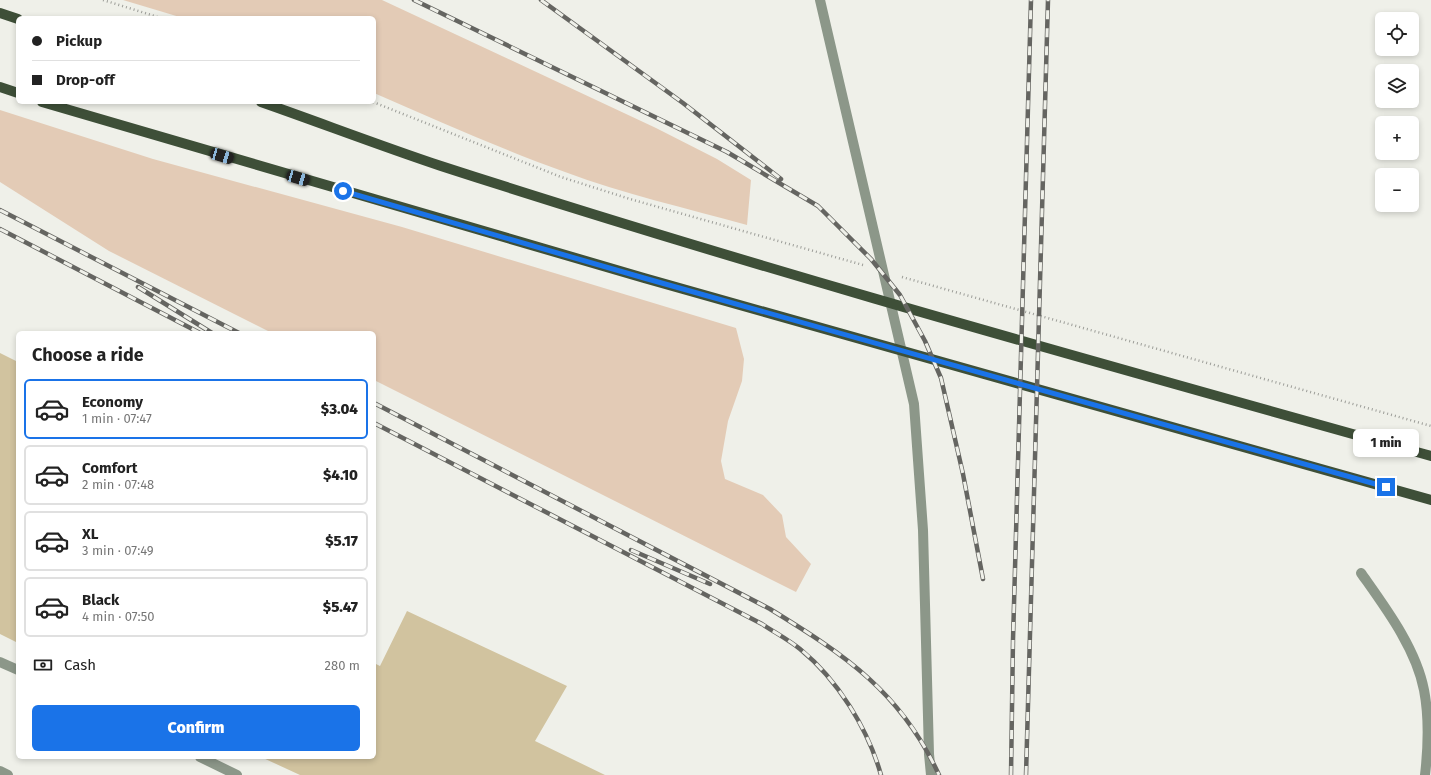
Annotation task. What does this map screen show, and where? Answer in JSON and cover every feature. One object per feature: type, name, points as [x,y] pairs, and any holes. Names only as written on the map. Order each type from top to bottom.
[{"type":"main road","points":[[0,13],[16,18]]},
{"type":"main road","points":[[0,87],[16,92]]},
{"type":"main road","points":[[49,104],[644,278],[1431,500]]},
{"type":"main road","points":[[267,104],[438,165],[656,234],[1129,371],[1431,456]]},
{"type":"street","points":[[820,0],[914,404],[923,530],[929,754],[931,775]]},
{"type":"street","points":[[1361,573],[1410,649],[1424,690],[1428,750],[1425,775]]},
{"type":"street","points":[[0,662],[16,669]]},
{"type":"street","points":[[204,759],[237,775]]},
{"type":"street","points":[[0,771],[8,775]]},
{"type":"path","points":[[103,0],[155,16]]},
{"type":"path","points":[[376,103],[561,177],[630,199],[866,266]]},
{"type":"path","points":[[897,275],[1431,426]]},
{"type":"shaded area","points":[[123,0],[382,0],[656,128],[717,159],[751,180],[747,225],[632,194],[587,180],[493,144],[376,94],[376,16],[176,16]]},
{"type":"shaded area","points":[[0,110],[153,159],[402,227],[736,328],[744,359],[742,381],[728,421],[721,461],[725,479],[763,495],[782,515],[786,537],[811,564],[796,592],[376,381],[376,331],[268,331],[109,251],[0,182]]},
{"type":"building","points":[[0,353],[16,361],[16,642],[0,634]]},
{"type":"building","points":[[407,611],[567,686],[535,741],[605,775],[300,775],[265,759],[376,759],[376,664],[380,666]]},
{"type":"railway","points":[[414,0],[727,152],[818,206],[871,259],[900,295],[925,341],[941,378],[963,474],[983,579]]},
{"type":"railway","points":[[541,0],[683,103],[781,179]]},
{"type":"railway","points":[[1011,775],[1013,640],[1031,0]]},
{"type":"railway","points":[[1026,775],[1048,0]]},
{"type":"railway","points":[[0,210],[235,331]]},
{"type":"railway","points":[[0,229],[196,331]]},
{"type":"railway","points":[[138,287],[209,331]]},
{"type":"railway","points":[[376,404],[770,609],[823,643],[868,678],[889,698],[924,746],[939,775]]},
{"type":"railway","points":[[376,424],[762,624],[791,642],[814,661],[827,675],[850,706],[868,740],[881,775]]},
{"type":"railway","points":[[631,550],[710,584]]},
{"type":"route","points":[[343,191],[644,278],[1386,487]]}]
